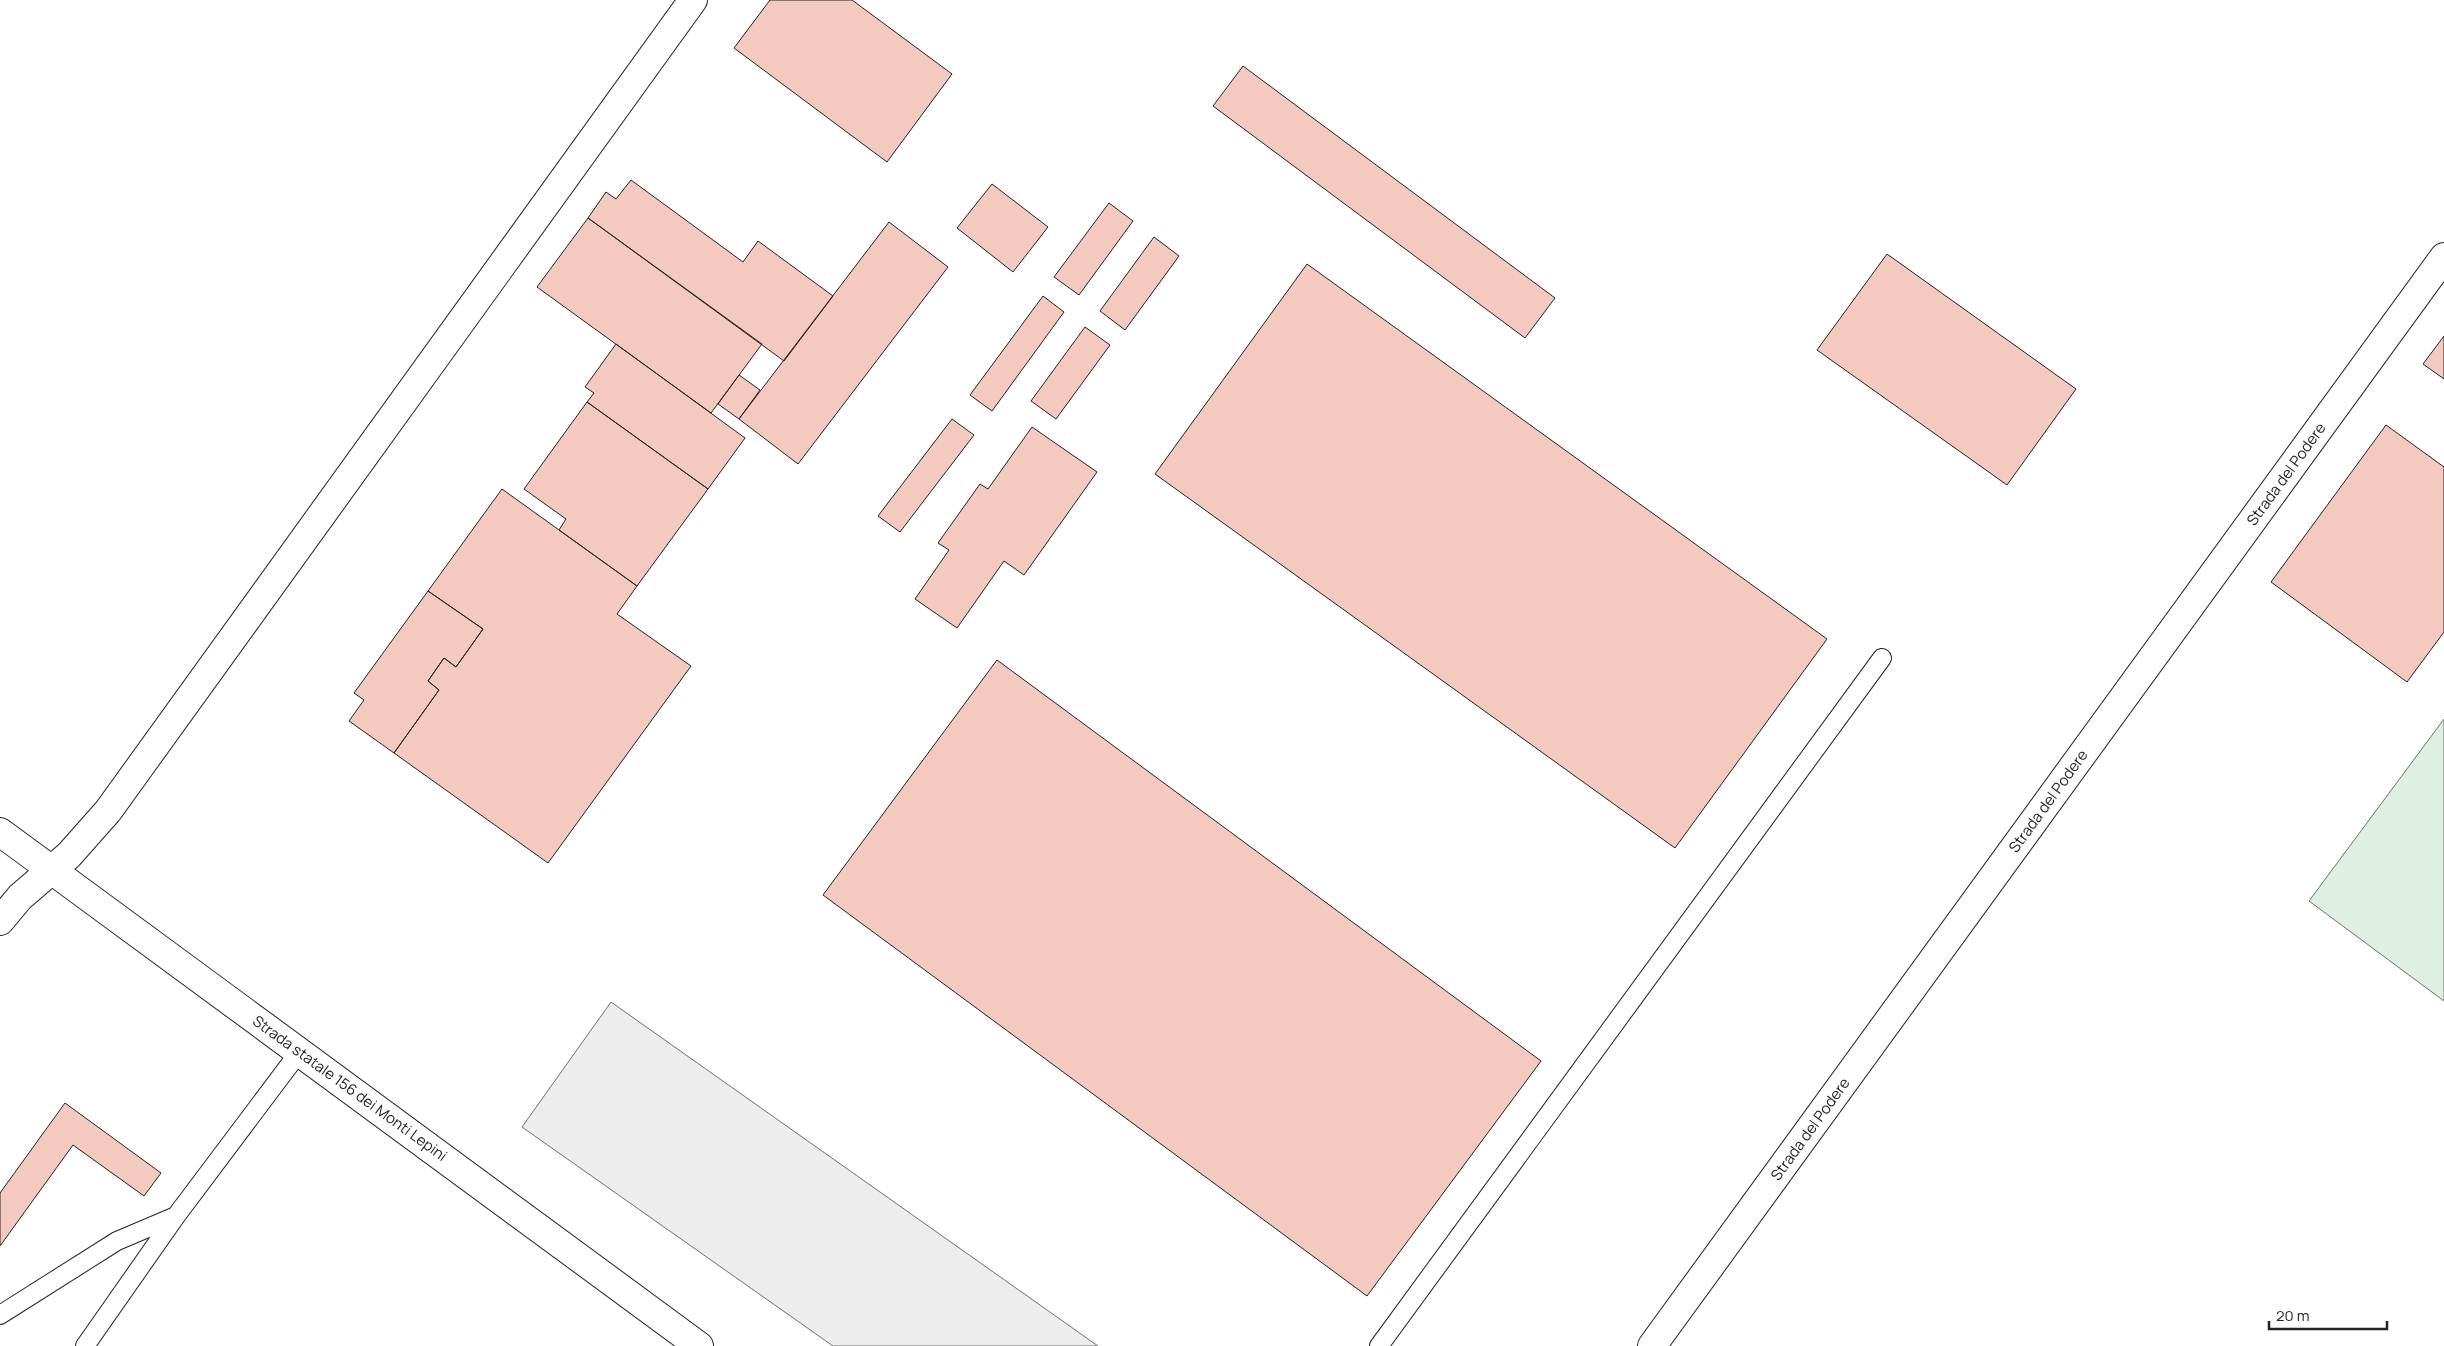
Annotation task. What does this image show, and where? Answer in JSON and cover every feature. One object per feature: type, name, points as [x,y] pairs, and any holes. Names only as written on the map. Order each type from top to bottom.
[{"type":"street","points":[[0,921],[20,897],[54,870],[108,811],[693,0]]},
{"type":"street","name":"Strada del Podere","points":[[1652,1346],[2444,257]]},
{"type":"street","name":"Strada statale 156 dei Monti Lepini","points":[[0,832],[699,1346]]},
{"type":"lane","points":[[1379,1346],[1882,658]]},
{"type":"lane","points":[[86,1346],[176,1216],[300,1051]]},
{"type":"lane","points":[[0,1315],[117,1241],[176,1216]]},
{"type":"green space","points":[[2444,719],[2444,1001],[2309,901]]},
{"type":"shaded area","points":[[611,1002],[1098,1346],[833,1346],[522,1127]]},
{"type":"building","points":[[770,0],[852,0],[952,74],[887,162],[734,48]]},
{"type":"building","points":[[1243,66],[1555,298],[1525,338],[1213,106]]},
{"type":"building","points":[[631,180],[743,262],[758,241],[833,296],[784,361],[588,218],[606,192],[616,199]]},
{"type":"building","points":[[992,184],[1048,227],[1013,272],[957,228]]},
{"type":"building","points":[[1109,203],[1133,221],[1079,295],[1054,277]]},
{"type":"building","points":[[588,218],[762,344],[711,413],[537,287]]},
{"type":"building","points":[[889,222],[948,267],[798,464],[739,419]]},
{"type":"building","points":[[1154,237],[1179,256],[1125,330],[1100,311]]},
{"type":"building","points":[[1887,254],[2076,389],[2007,485],[1817,350]]},
{"type":"building","points":[[1307,264],[1827,639],[1675,848],[1155,474]]},
{"type":"building","points":[[1043,296],[1064,312],[992,411],[970,395]]},
{"type":"building","points":[[1085,327],[1110,345],[1056,419],[1031,401]]},
{"type":"building","points":[[2444,336],[2444,379],[2423,364]]},
{"type":"building","points":[[616,344],[745,438],[708,489],[587,402],[594,393],[585,387]]},
{"type":"building","points":[[739,375],[760,390],[739,419],[718,404]]},
{"type":"building","points":[[587,402],[708,489],[637,586],[559,530],[566,519],[524,489]]},
{"type":"building","points":[[952,419],[974,435],[900,532],[878,516]]},
{"type":"building","points":[[2386,425],[2444,467],[2444,632],[2407,682],[2271,582]]},
{"type":"building","points":[[1032,427],[1097,472],[1024,575],[1004,561],[957,628],[915,599],[949,550],[938,543],[980,484],[988,489]]},
{"type":"building","points":[[502,489],[637,586],[617,614],[691,666],[548,863],[394,753],[439,690],[428,681],[444,658],[456,667],[483,629],[428,591]]},
{"type":"building","points":[[428,591],[483,629],[456,667],[444,658],[428,681],[439,690],[394,753],[349,721],[364,700],[354,693]]},
{"type":"building","points":[[997,660],[1541,1061],[1367,1296],[823,895]]},
{"type":"building","points":[[65,1103],[161,1173],[144,1196],[73,1145],[0,1246],[0,1193]]}]
